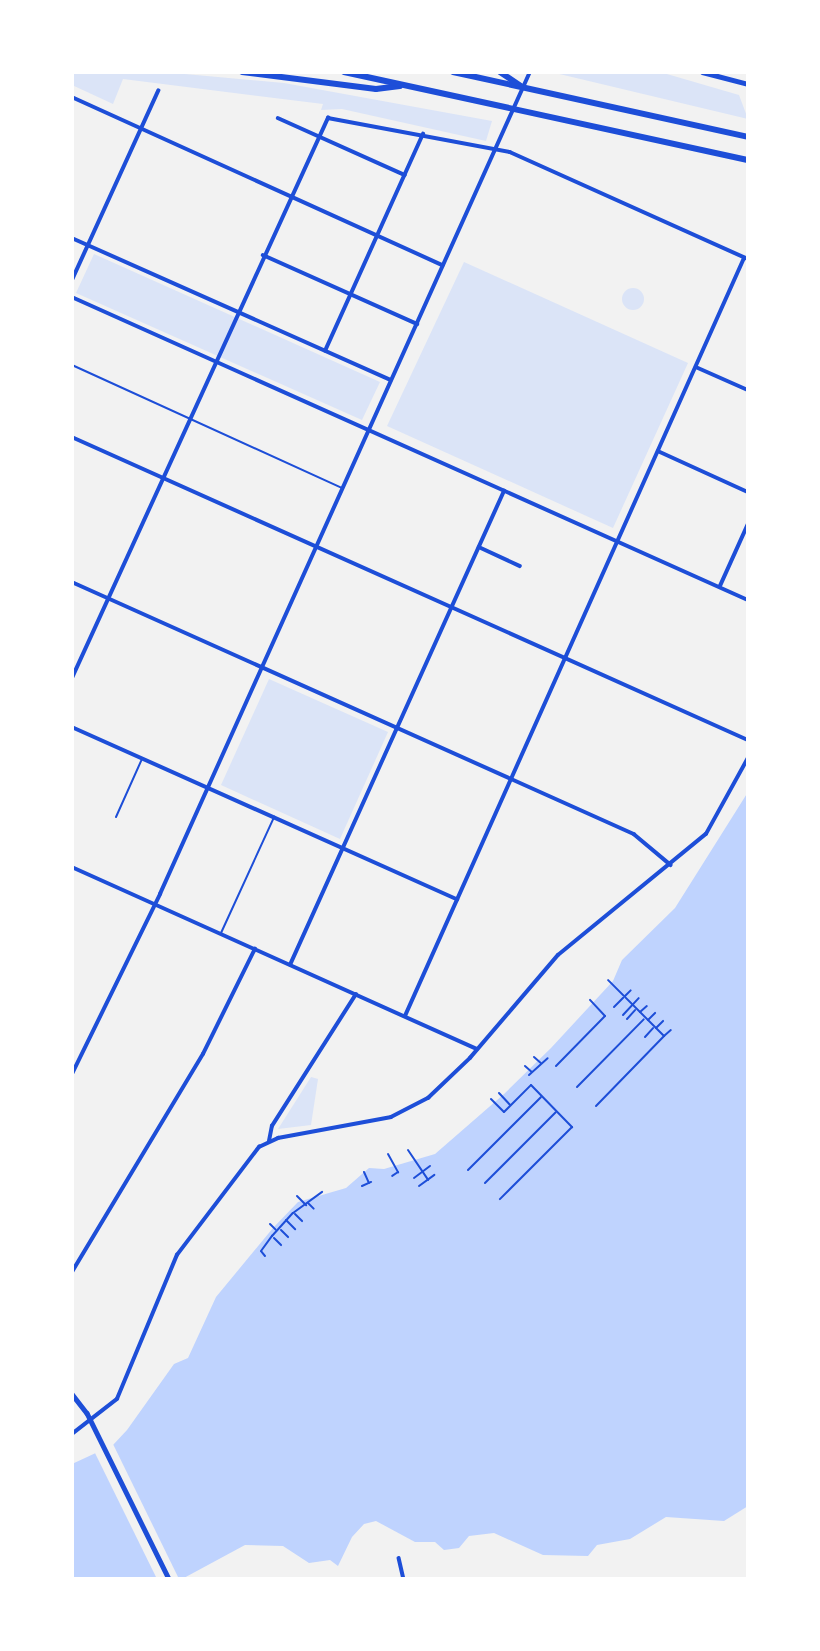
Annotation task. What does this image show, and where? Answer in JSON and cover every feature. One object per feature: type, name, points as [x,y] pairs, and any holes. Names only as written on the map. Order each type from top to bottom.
[{"type":"highway","points":[[242,72],[376,89],[403,85]]},
{"type":"highway","points":[[344,72],[748,160]]},
{"type":"highway","points":[[453,72],[511,81]]},
{"type":"highway","points":[[500,72],[522,87],[748,136]]},
{"type":"main road","points":[[702,72],[748,84]]},
{"type":"main road","points":[[72,1394],[91,1422],[169,1579]]},
{"type":"street","points":[[72,1074],[154,905],[263,668],[530,72]]},
{"type":"street","points":[[72,280],[158,91]]},
{"type":"street","points":[[72,97],[443,265]]},
{"type":"street","points":[[278,118],[405,175]]},
{"type":"street","points":[[72,678],[317,135],[328,118],[423,134],[511,153],[746,258],[616,541],[405,1016]]},
{"type":"street","points":[[325,351],[423,134]]},
{"type":"street","points":[[72,238],[391,380]]},
{"type":"street","points":[[263,255],[417,324]]},
{"type":"street","points":[[72,297],[748,600]]},
{"type":"street","points":[[696,367],[748,390]]},
{"type":"street","points":[[72,438],[748,740]]},
{"type":"street","points":[[658,451],[748,492]]},
{"type":"street","points":[[290,965],[504,490]]},
{"type":"street","points":[[720,587],[748,524]]},
{"type":"street","points":[[479,547],[520,565]]},
{"type":"street","points":[[72,582],[634,834],[671,865]]},
{"type":"street","points":[[72,727],[457,899]]},
{"type":"street","points":[[72,1434],[91,1422],[120,1393],[181,1248],[251,1156],[269,1141],[407,1111],[437,1089],[477,1049],[558,955],[671,865],[713,827],[748,758]]},
{"type":"street","points":[[72,867],[477,1049]]},
{"type":"street","points":[[72,1272],[202,1054],[255,949]]},
{"type":"street","points":[[269,1141],[272,1126],[356,994]]},
{"type":"street","points":[[399,1558],[404,1579]]},
{"type":"lane","points":[[72,365],[343,488]]},
{"type":"lane","points":[[116,817],[143,758]]},
{"type":"lane","points":[[221,934],[274,817]]},
{"type":"path","points":[[608,979],[664,1037]]},
{"type":"path","points":[[614,1007],[631,990]]},
{"type":"path","points":[[623,1015],[639,998]]},
{"type":"path","points":[[556,1066],[605,1016],[590,1000]]},
{"type":"path","points":[[640,1013],[647,1006]]},
{"type":"path","points":[[627,1019],[636,1010]]},
{"type":"path","points":[[578,1087],[654,1013]]},
{"type":"path","points":[[645,1037],[663,1021]]},
{"type":"path","points":[[596,1106],[671,1030]]},
{"type":"path","points":[[534,1057],[542,1064]]},
{"type":"path","points":[[529,1076],[548,1058]]},
{"type":"path","points":[[525,1066],[533,1072]]},
{"type":"path","points":[[491,1099],[504,1112],[531,1085],[572,1127],[500,1199]]},
{"type":"path","points":[[499,1093],[511,1105]]},
{"type":"path","points":[[468,1170],[542,1096]]},
{"type":"path","points":[[485,1183],[556,1111]]},
{"type":"path","points":[[408,1150],[428,1180]]},
{"type":"path","points":[[388,1154],[398,1172],[392,1175]]},
{"type":"path","points":[[414,1178],[429,1166]]},
{"type":"path","points":[[362,1186],[370,1182],[363,1172]]},
{"type":"path","points":[[419,1186],[434,1175]]},
{"type":"path","points":[[265,1256],[261,1251],[286,1220],[322,1192],[327,1198]]},
{"type":"path","points":[[297,1196],[314,1209]]},
{"type":"path","points":[[316,1199],[322,1204]]},
{"type":"path","points":[[303,1209],[309,1215]]},
{"type":"path","points":[[295,1214],[302,1221]]},
{"type":"path","points":[[286,1220],[295,1229]]},
{"type":"path","points":[[270,1224],[288,1237]]},
{"type":"path","points":[[274,1238],[281,1245]]},
{"type":"path","points":[[267,1245],[272,1251]]},
{"type":"shaded area","points":[[72,72],[163,72],[284,83],[492,121],[486,141],[342,109],[321,110],[323,104],[123,79],[113,104],[72,85]]},
{"type":"shaded area","points":[[551,72],[660,72],[739,95],[748,119]]},
{"type":"shaded area","points":[[94,254],[380,382],[362,420],[76,293]]},
{"type":"shaded area","points":[[464,262],[688,363],[613,528],[387,426]]},
{"type":"shaded area","points":[[633,288],[641,291],[644,299],[641,307],[633,310],[625,307],[622,299],[625,291]]},
{"type":"shaded area","points":[[269,679],[388,732],[340,839],[221,785]]},
{"type":"shaded area","points":[[311,1077],[318,1079],[311,1125],[278,1129]]},
{"type":"water","points":[[748,792],[748,1506],[724,1521],[666,1517],[630,1539],[597,1545],[588,1556],[543,1555],[494,1533],[469,1536],[459,1548],[444,1550],[435,1542],[415,1542],[376,1521],[364,1524],[352,1537],[338,1566],[330,1560],[309,1563],[283,1546],[245,1545],[182,1579],[72,1579],[72,1464],[113,1445],[127,1430],[174,1364],[188,1358],[216,1297],[273,1228],[298,1202],[346,1188],[369,1168],[384,1169],[435,1154],[504,1094],[613,981],[622,960],[675,908]]},
{"type":"pier","points":[[112,1442],[179,1579],[157,1579],[94,1451]]}]
